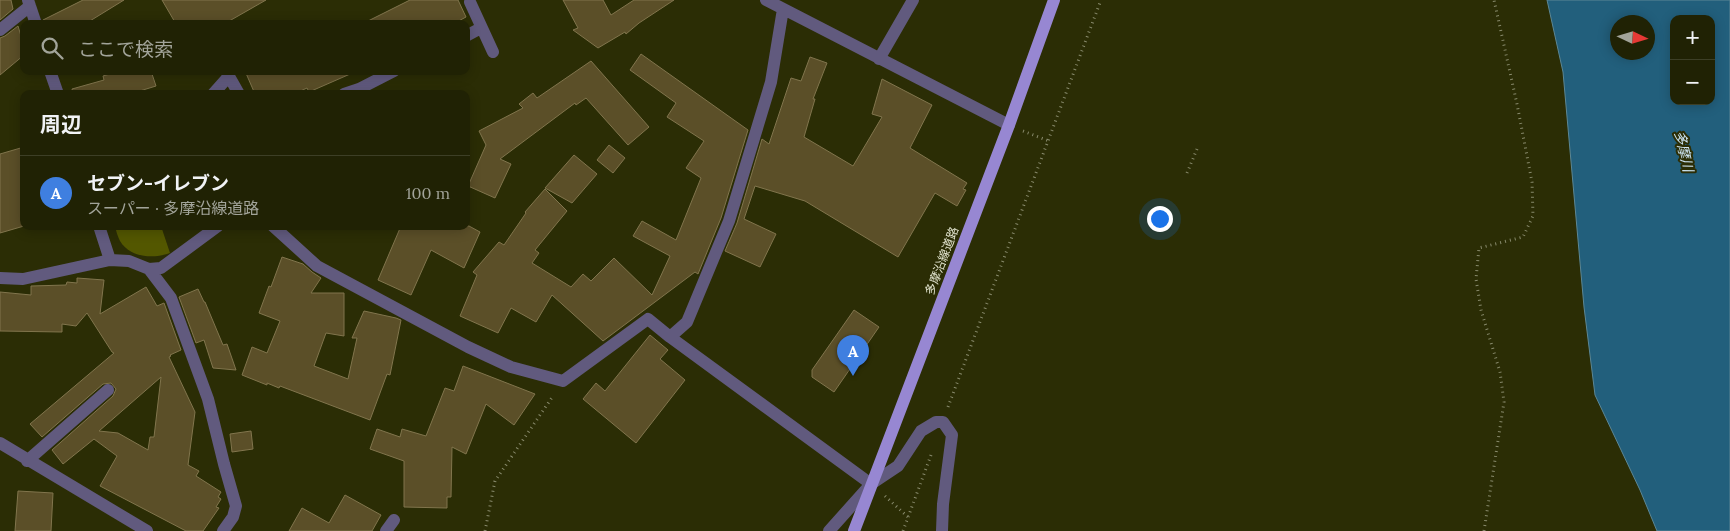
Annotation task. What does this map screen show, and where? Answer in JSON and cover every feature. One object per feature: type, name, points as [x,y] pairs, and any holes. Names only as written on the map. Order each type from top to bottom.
[{"type":"main road","name":"多摩沿線道路","points":[[854,531],[1009,125],[1054,0]]},
{"type":"street","points":[[766,0],[1009,125]]},
{"type":"street","points":[[880,59],[913,0]]},
{"type":"street","points":[[470,2],[493,52]]},
{"type":"street","points":[[0,30],[29,3],[35,20]]},
{"type":"street","points":[[670,337],[687,322],[729,221],[771,82],[783,9]]},
{"type":"street","points":[[470,34],[481,28]]},
{"type":"street","points":[[51,75],[57,90]]},
{"type":"street","points":[[216,90],[227,75]]},
{"type":"street","points":[[229,75],[237,90]]},
{"type":"street","points":[[354,90],[386,75]]},
{"type":"street","points":[[100,230],[110,260]]},
{"type":"street","points":[[0,278],[23,280],[110,260],[129,261],[150,269],[161,268],[213,230]]},
{"type":"street","points":[[277,230],[316,266],[459,342],[511,367],[563,381],[648,319],[871,484]]},
{"type":"street","points":[[150,269],[171,298],[208,399],[236,506],[233,517],[223,531]]},
{"type":"street","points":[[27,461],[108,390]]},
{"type":"street","points":[[829,531],[871,484],[898,466],[921,431],[936,422],[943,422],[952,435],[943,504],[942,531]]},
{"type":"street","points":[[0,443],[27,461],[147,531]]},
{"type":"path","points":[[943,422],[1101,0]]},
{"type":"path","points":[[1484,531],[1504,402],[1500,372],[1481,310],[1476,279],[1479,248],[1523,237],[1534,216],[1532,182],[1494,0]]},
{"type":"path","points":[[1009,125],[1049,141]]},
{"type":"path","points":[[1188,173],[1197,149]]},
{"type":"path","points":[[485,531],[495,481],[563,381]]},
{"type":"path","points":[[903,531],[932,452]]},
{"type":"path","points":[[871,484],[908,517]]},
{"type":"shaded area","points":[[116,230],[162,230],[170,253],[157,256],[136,254],[124,247]]},
{"type":"water","name":"多摩川","points":[[1547,0],[1730,0],[1730,531],[1657,531],[1640,490],[1595,395],[1584,307],[1563,72]]},
{"type":"building","points":[[0,0],[11,0],[13,9],[0,20]]},
{"type":"building","points":[[83,0],[124,0],[92,20],[43,20]]},
{"type":"building","points":[[162,0],[266,0],[231,20],[174,20]]},
{"type":"building","points":[[410,0],[458,0],[466,17],[460,20],[370,20]]},
{"type":"building","points":[[563,0],[603,0],[611,15],[634,0],[674,0],[626,34],[625,32],[598,48],[573,30],[578,28]]},
{"type":"building","points":[[18,26],[20,33],[20,58],[0,75],[0,38]]},
{"type":"building","points":[[641,54],[748,130],[721,218],[698,274],[695,272],[603,341],[552,295],[536,322],[511,308],[498,333],[460,316],[477,275],[473,272],[499,242],[504,245],[525,212],[545,189],[567,211],[535,250],[539,253],[532,263],[571,287],[583,274],[591,281],[614,258],[652,295],[670,256],[633,236],[642,221],[676,240],[701,178],[686,168],[704,141],[667,117],[676,103],[630,70]]},
{"type":"building","points":[[810,57],[827,63],[813,99],[815,99],[804,137],[853,166],[882,117],[872,114],[882,79],[932,105],[910,148],[967,183],[963,189],[966,190],[957,206],[935,193],[898,257],[805,201],[755,186],[744,219],[776,234],[760,267],[725,251],[737,223],[762,139],[769,144],[791,78],[801,81]]},
{"type":"building","points":[[591,61],[649,127],[628,145],[586,98],[576,105],[575,103],[500,159],[511,164],[495,198],[470,187],[470,181],[486,145],[479,131],[523,108],[519,104],[533,93],[537,98]]},
{"type":"building","points":[[152,75],[156,86],[143,90],[72,90],[104,80],[103,76]]},
{"type":"building","points":[[247,75],[348,75],[314,90],[308,90],[307,88],[303,90],[253,90]]},
{"type":"building","points":[[609,145],[625,158],[613,173],[597,160]]},
{"type":"building","points":[[20,148],[20,227],[0,233],[0,154]]},
{"type":"building","points":[[574,155],[597,174],[572,203],[545,188]]},
{"type":"building","points":[[470,227],[480,232],[464,268],[431,250],[411,295],[378,280],[399,230],[470,230]]},
{"type":"building","points":[[282,257],[303,264],[321,278],[311,293],[344,293],[344,336],[326,333],[314,366],[348,379],[357,338],[352,338],[364,311],[401,320],[390,375],[387,374],[370,420],[280,386],[279,388],[267,383],[267,385],[242,375],[252,347],[267,353],[280,321],[259,313]]},
{"type":"building","points":[[77,278],[104,280],[100,314],[146,287],[157,306],[164,303],[181,350],[169,357],[195,412],[188,465],[199,471],[196,476],[221,492],[218,497],[221,499],[216,507],[219,508],[203,531],[186,531],[100,486],[117,456],[94,439],[63,464],[52,450],[113,396],[116,389],[111,383],[103,384],[42,437],[30,424],[114,353],[87,313],[76,326],[62,324],[62,332],[0,331],[0,292],[31,295],[31,286],[66,285],[67,282],[77,283]],"holes":[[[161,377],[154,437],[150,437],[148,450],[118,433],[99,431]]]},
{"type":"building","points":[[198,289],[223,345],[227,344],[236,370],[213,368],[204,340],[196,343],[179,297]]},
{"type":"building","points":[[854,310],[879,327],[834,392],[812,377],[812,370]]},
{"type":"building","points":[[650,335],[668,350],[660,359],[685,380],[636,443],[583,399],[596,383],[605,391]]},
{"type":"building","points":[[463,366],[535,394],[514,425],[486,404],[466,454],[452,447],[451,497],[447,497],[447,508],[404,507],[404,461],[370,449],[377,429],[400,437],[402,429],[426,436],[445,388],[454,391]]},
{"type":"building","points":[[251,431],[253,449],[232,452],[230,434]]},
{"type":"building","points":[[18,491],[53,493],[51,531],[15,531]]},
{"type":"building","points":[[345,495],[381,515],[372,531],[289,531],[302,508],[329,523]]},
{"type":"place","name":"セブン-イレブン","points":[[853,376]]}]
